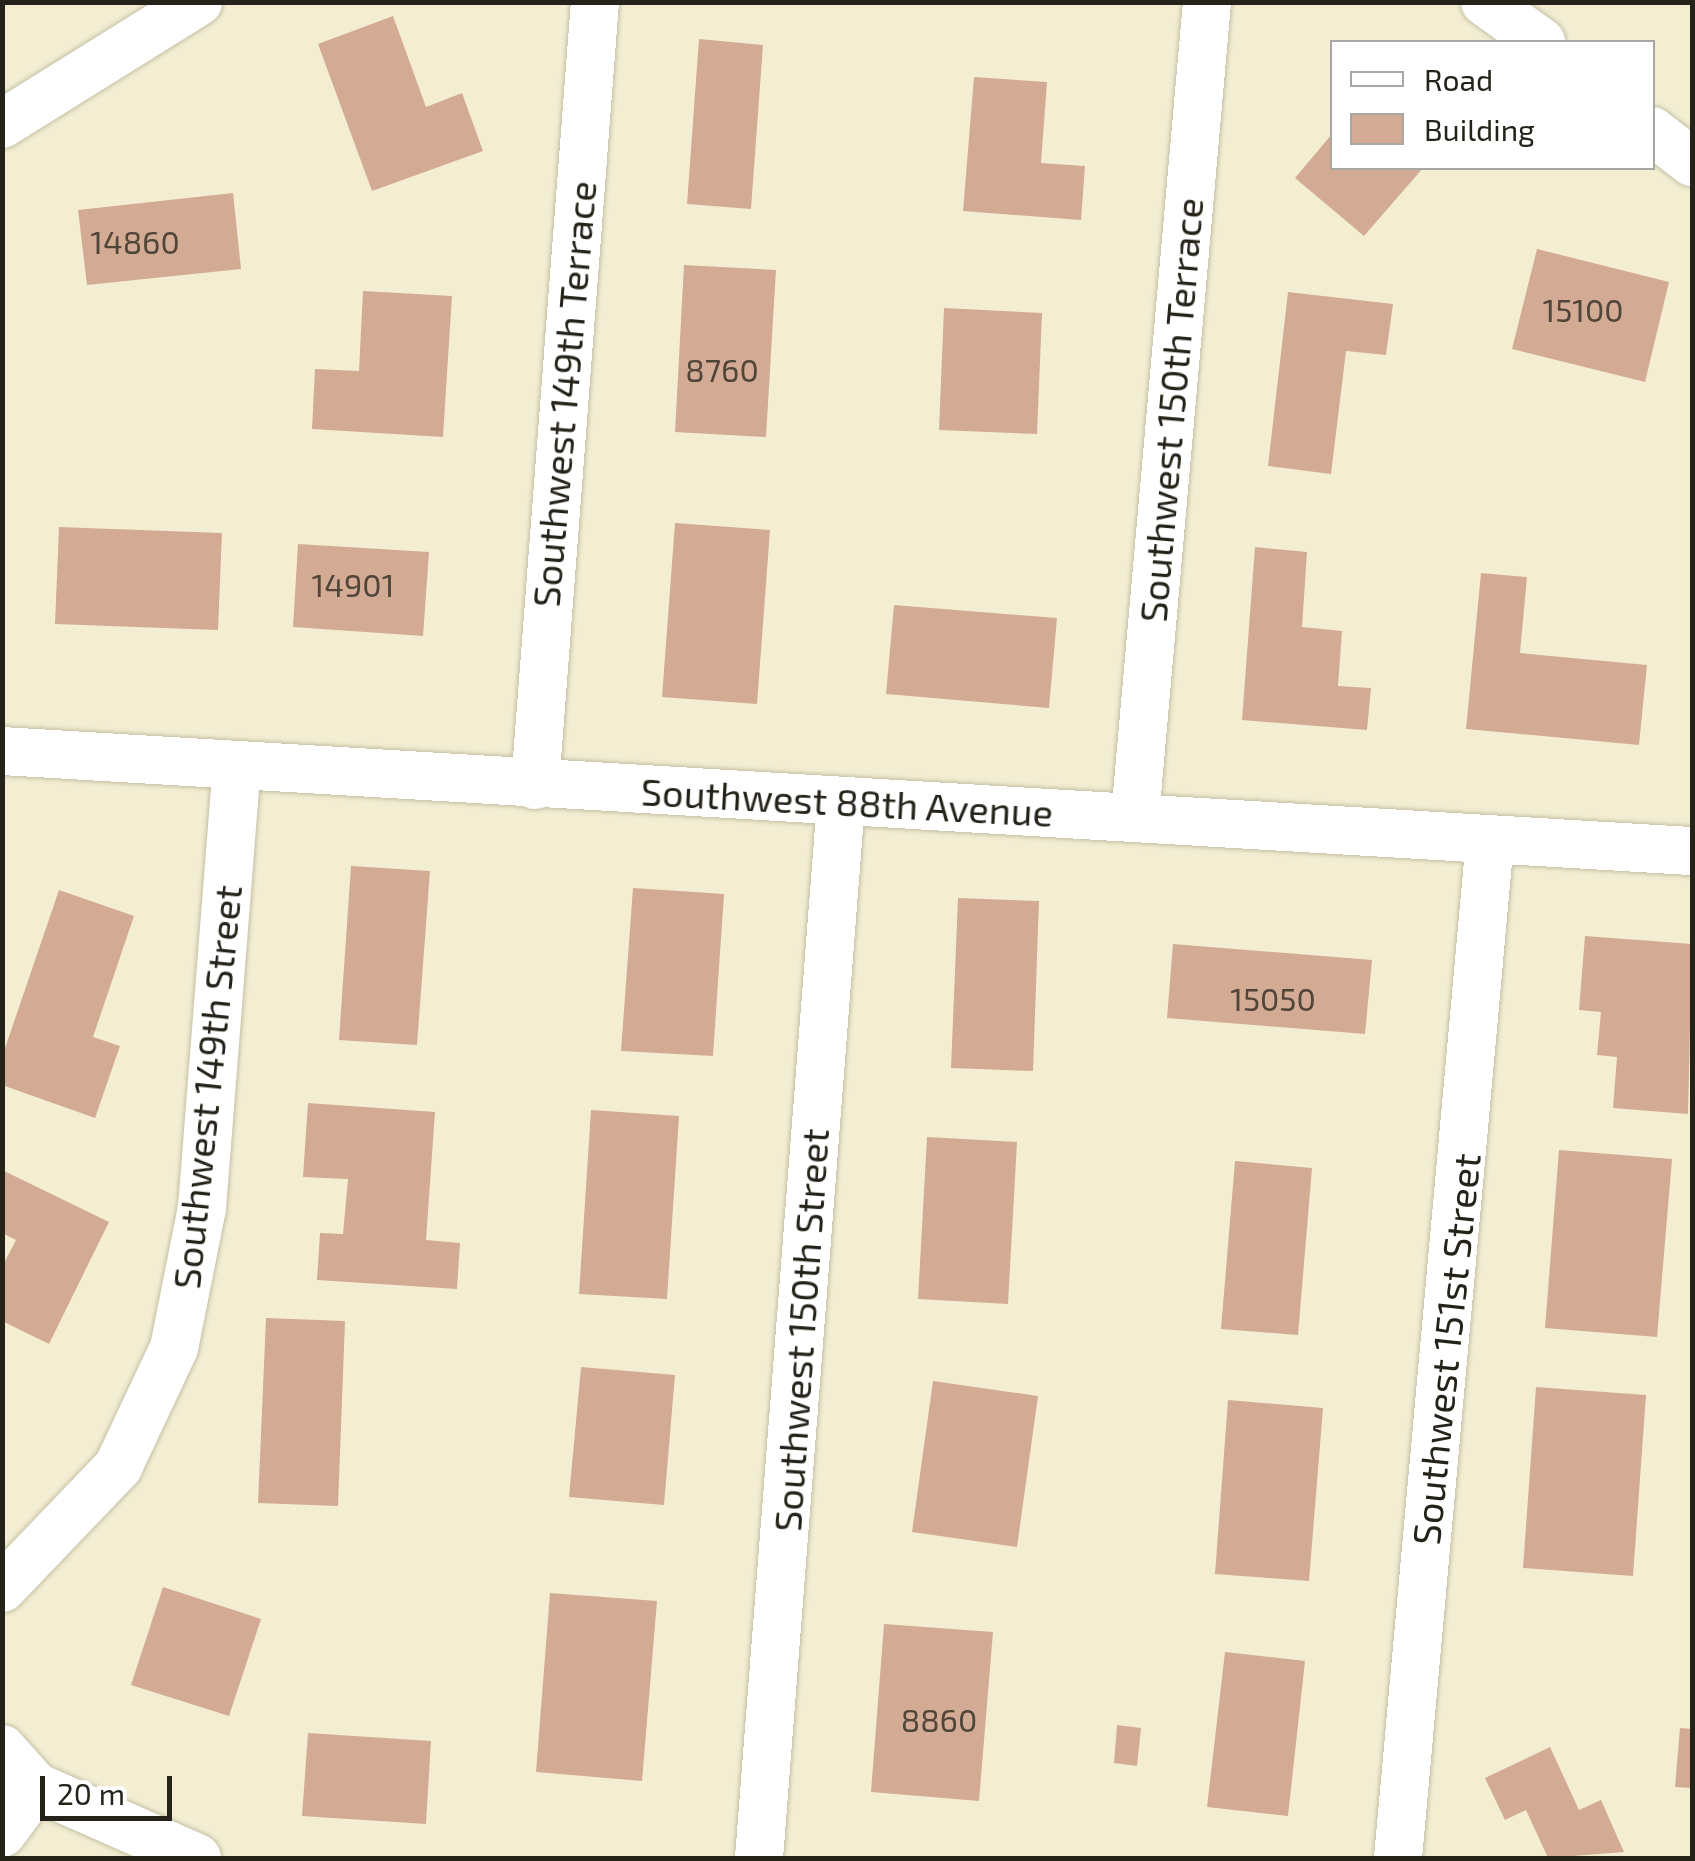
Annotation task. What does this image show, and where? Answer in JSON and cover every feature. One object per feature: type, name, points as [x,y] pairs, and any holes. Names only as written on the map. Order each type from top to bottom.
[{"type":"street","points":[[2,124],[198,2]]},
{"type":"street","name":"Southwest 149th Terrace","points":[[535,785],[595,2]]},
{"type":"street","name":"Southwest 150th Terrace","points":[[1136,817],[1207,2]]},
{"type":"street","points":[[1485,2],[1538,40]]},
{"type":"street","points":[[1655,132],[1692,162]]},
{"type":"street","name":"Southwest 88th Avenue","points":[[2,751],[1692,851]]},
{"type":"street","name":"Southwest 149th Street","points":[[2,1588],[118,1467],[174,1348],[202,1208],[237,766]]},
{"type":"street","name":"Southwest 150th Street","points":[[759,1858],[841,802]]},
{"type":"street","name":"Southwest 151st Street","points":[[1398,1858],[1490,839]]},
{"type":"street","points":[[2,1749],[36,1787],[197,1858]]},
{"type":"street","points":[[2,1833],[36,1787]]},
{"type":"building","points":[[393,16],[426,107],[462,93],[483,151],[372,191],[318,44]]},
{"type":"building","points":[[699,39],[763,45],[751,209],[687,204]]},
{"type":"building","points":[[974,77],[1047,82],[1041,163],[1085,166],[1081,220],[963,211]]},
{"type":"building","points":[[1330,136],[1330,170],[1421,170],[1364,236],[1295,178]]},
{"type":"building","points":[[233,193],[241,269],[87,285],[78,210]]},
{"type":"building","points":[[1537,249],[1669,282],[1645,382],[1512,349]]},
{"type":"building","points":[[684,265],[776,270],[766,437],[675,432]]},
{"type":"building","points":[[363,291],[452,296],[443,437],[312,429],[315,369],[359,371]]},
{"type":"building","points":[[1288,292],[1393,304],[1386,355],[1346,351],[1331,474],[1268,466]]},
{"type":"building","points":[[944,308],[1042,313],[1037,434],[939,430]]},
{"type":"building","points":[[675,523],[770,530],[757,704],[662,697]]},
{"type":"building","points":[[59,527],[222,533],[218,630],[55,624]]},
{"type":"building","points":[[298,544],[429,552],[423,636],[293,627]]},
{"type":"building","points":[[1255,547],[1307,552],[1302,627],[1342,631],[1338,686],[1371,688],[1367,730],[1242,720]]},
{"type":"building","points":[[1481,573],[1527,577],[1520,653],[1647,665],[1639,745],[1466,729]]},
{"type":"building","points":[[894,605],[1057,618],[1049,708],[886,694]]},
{"type":"building","points":[[351,866],[430,871],[417,1045],[339,1040]]},
{"type":"building","points":[[633,888],[724,894],[713,1056],[621,1051]]},
{"type":"building","points":[[59,890],[134,916],[93,1037],[120,1046],[95,1118],[2,1085],[2,1057]]},
{"type":"building","points":[[958,898],[1039,901],[1033,1071],[951,1068]]},
{"type":"building","points":[[1585,936],[1692,944],[1688,1114],[1613,1108],[1617,1057],[1597,1055],[1601,1012],[1579,1010]]},
{"type":"building","points":[[1173,944],[1372,960],[1365,1034],[1167,1018]]},
{"type":"building","points":[[308,1103],[435,1112],[426,1240],[460,1243],[457,1289],[317,1280],[320,1233],[343,1234],[348,1179],[303,1177]]},
{"type":"building","points":[[591,1110],[679,1116],[667,1299],[579,1294]]},
{"type":"building","points":[[927,1137],[1017,1142],[1008,1304],[918,1299]]},
{"type":"building","points":[[1559,1150],[1672,1159],[1657,1337],[1545,1328]]},
{"type":"building","points":[[1235,1161],[1312,1168],[1298,1335],[1221,1329]]},
{"type":"building","points":[[2,1170],[109,1222],[49,1344],[2,1321],[2,1267],[16,1240],[2,1233]]},
{"type":"building","points":[[266,1318],[345,1321],[338,1506],[258,1503]]},
{"type":"building","points":[[581,1367],[675,1375],[664,1505],[569,1497]]},
{"type":"building","points":[[933,1381],[1038,1396],[1017,1547],[912,1532]]},
{"type":"building","points":[[1536,1387],[1646,1395],[1633,1576],[1523,1568]]},
{"type":"building","points":[[1228,1400],[1323,1408],[1309,1581],[1215,1574]]},
{"type":"building","points":[[163,1587],[261,1619],[229,1716],[131,1685]]},
{"type":"building","points":[[550,1593],[657,1601],[642,1781],[536,1772]]},
{"type":"building","points":[[884,1624],[993,1632],[979,1801],[871,1792]]},
{"type":"building","points":[[1225,1652],[1305,1661],[1288,1816],[1207,1807]]},
{"type":"building","points":[[1117,1725],[1141,1728],[1137,1766],[1114,1763]]},
{"type":"building","points":[[1680,1728],[1692,1729],[1692,1788],[1675,1787]]},
{"type":"building","points":[[308,1733],[431,1741],[426,1824],[302,1816]]},
{"type":"building","points":[[1550,1747],[1579,1810],[1601,1800],[1624,1852],[1548,1858],[1526,1810],[1505,1820],[1485,1778]]}]
